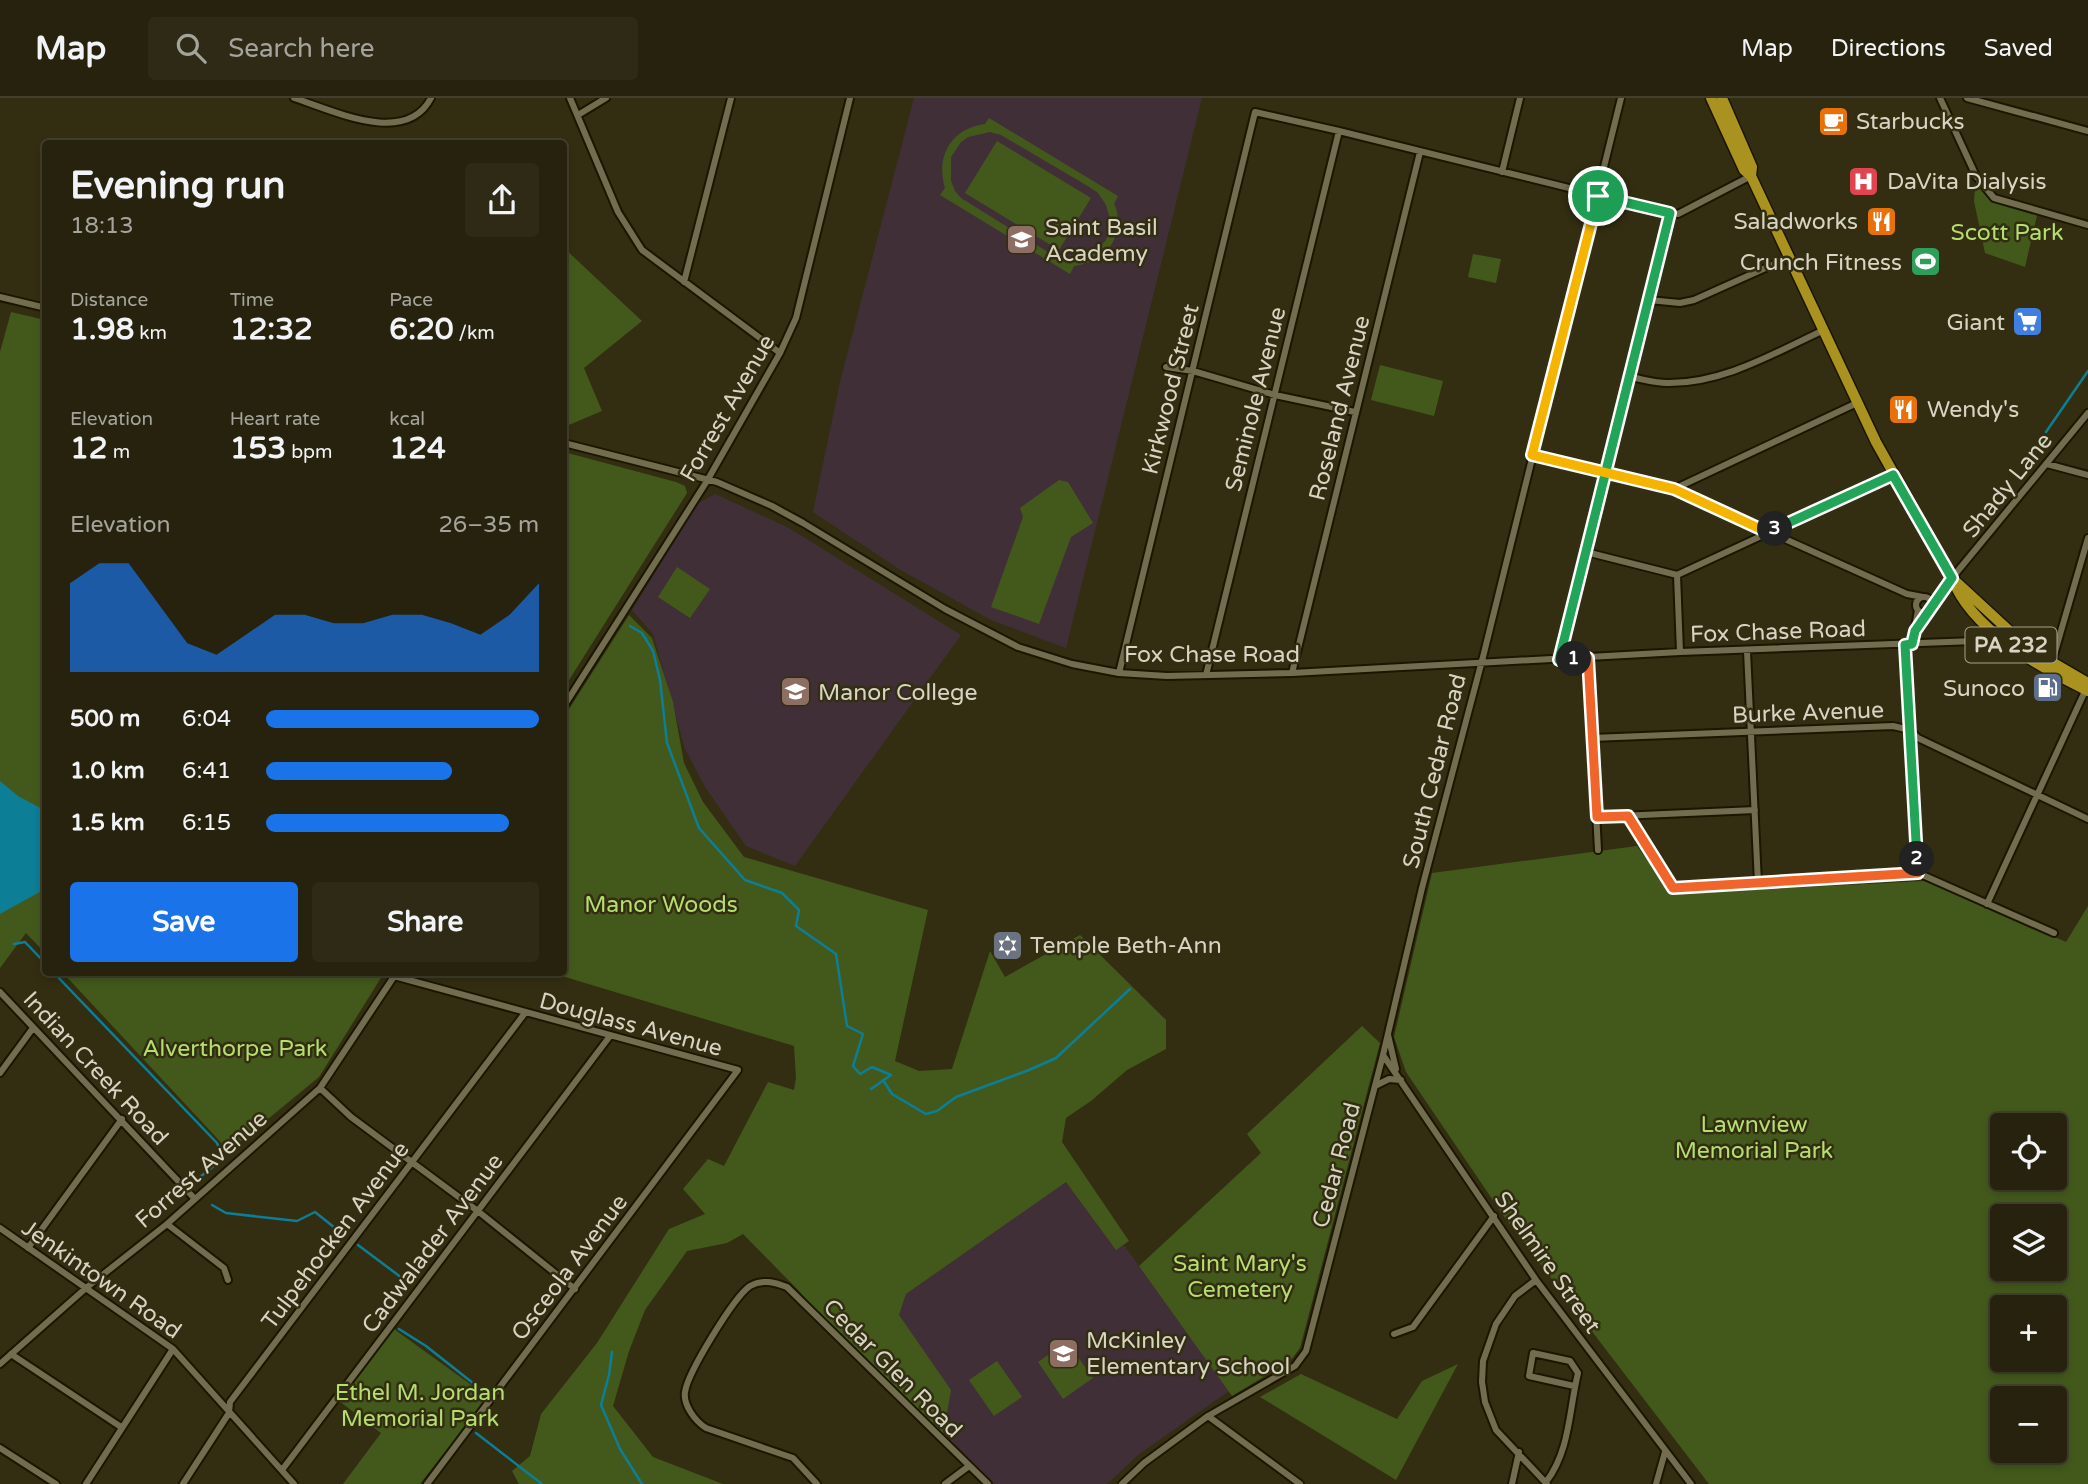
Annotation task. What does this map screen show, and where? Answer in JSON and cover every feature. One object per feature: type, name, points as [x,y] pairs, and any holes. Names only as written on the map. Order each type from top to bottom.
[{"type":"main road","name":"PA 232","points":[[1711,98],[1744,170],[1752,177],[1857,403],[1893,475],[1952,578],[1957,593],[2004,640],[2045,668],[2087,687]]},
{"type":"main road","name":"PA 232","points":[[1722,98],[1752,167],[1752,177]]},
{"type":"main road","name":"PA 232","points":[[1952,578],[1998,622],[2087,687]]},
{"type":"street","points":[[294,98],[380,124],[398,123],[415,116],[431,98]]},
{"type":"street","points":[[570,98],[618,212],[642,250],[780,353]]},
{"type":"street","points":[[578,115],[606,98]]},
{"type":"street","points":[[684,282],[731,98]]},
{"type":"street","name":"Forrest Avenue","points":[[567,701],[707,481],[780,353],[796,318],[850,98]]},
{"type":"street","points":[[1502,172],[1520,98]]},
{"type":"street","name":"South Cedar Road","points":[[1422,888],[1479,663],[1484,653],[1621,98]]},
{"type":"street","points":[[1940,98],[1976,176],[1994,198],[2088,225]]},
{"type":"street","points":[[1966,98],[2088,131]]},
{"type":"street","name":"Kirkwood Street","points":[[1119,673],[1255,113],[1339,131]]},
{"type":"street","points":[[1339,131],[1678,214],[1752,177]]},
{"type":"street","name":"Seminole Avenue","points":[[1206,675],[1339,131]]},
{"type":"street","name":"Roseland Avenue","points":[[1293,673],[1420,152]]},
{"type":"street","points":[[1559,660],[1670,213]]},
{"type":"street","points":[[1649,300],[1679,303],[1694,300],[1790,257]]},
{"type":"street","points":[[1,299],[42,307]]},
{"type":"street","points":[[1630,377],[1665,383],[1710,379],[1824,330]]},
{"type":"street","points":[[1166,367],[1193,371],[1275,395],[1355,412]]},
{"type":"street","points":[[1674,489],[1857,403]]},
{"type":"street","name":"Shady Lane","points":[[1952,578],[2088,413]]},
{"type":"street","name":"Fox Chase Road","points":[[567,444],[717,482],[782,512],[945,609],[1018,647],[1072,664],[1119,673],[1167,676],[1293,673],[1680,652],[2004,640]]},
{"type":"street","points":[[1532,455],[1674,489],[1907,594],[1925,597]]},
{"type":"street","points":[[2047,464],[2088,475]]},
{"type":"street","points":[[1586,552],[1677,575],[1893,475]]},
{"type":"street","points":[[2052,662],[2088,538]]},
{"type":"street","points":[[1677,575],[1680,652]]},
{"type":"street","points":[[1918,873],[1908,644],[1952,578]]},
{"type":"street","points":[[1915,631],[1917,602],[1942,592]]},
{"type":"street","points":[[1925,597],[1931,609]]},
{"type":"street","points":[[1918,610],[1923,613],[1931,609]]},
{"type":"street","points":[[1747,651],[1758,883]]},
{"type":"street","points":[[1588,658],[1598,850]]},
{"type":"street","points":[[1987,904],[2087,687]]},
{"type":"street","name":"Burke Avenue","points":[[1592,738],[1893,726],[1910,730],[1918,738],[2088,819]]},
{"type":"street","points":[[1597,817],[1755,810]]},
{"type":"street","points":[[1628,816],[1673,888],[1918,873],[2054,933]]},
{"type":"street","name":"Cedar Road","points":[[1122,1484],[1144,1463],[1208,1416],[1295,1366],[1306,1351],[1383,1055],[1422,888]]},
{"type":"street","name":"Forrest Avenue","points":[[0,1364],[86,1288],[167,1224],[320,1088],[394,976]]},
{"type":"street","name":"Douglass Avenue","points":[[402,976],[525,1013],[738,1070]]},
{"type":"street","name":"Indian Creek Road","points":[[0,992],[195,1199]]},
{"type":"street","name":"Tulpehocken Avenue","points":[[183,1484],[229,1412],[230,1402],[525,1013]]},
{"type":"street","points":[[0,1073],[33,1028]]},
{"type":"street","points":[[1375,1086],[1399,1077],[1388,1034]]},
{"type":"street","name":"Cadwalader Avenue","points":[[282,1470],[610,1036]]},
{"type":"street","name":"Shelmire Street","points":[[1383,1055],[1536,1280],[1691,1484]]},
{"type":"street","name":"Osceola Avenue","points":[[428,1484],[738,1070]]},
{"type":"street","points":[[320,1088],[351,1117],[479,1212],[575,1289]]},
{"type":"street","points":[[28,1248],[122,1119]]},
{"type":"street","points":[[1394,1334],[1413,1327],[1494,1216]]},
{"type":"street","points":[[167,1224],[224,1268],[228,1280]]},
{"type":"street","name":"Jenkintown Road","points":[[0,1228],[173,1349],[294,1484]]},
{"type":"street","points":[[1536,1280],[1515,1296],[1496,1324],[1483,1361],[1482,1382],[1485,1402],[1496,1430],[1546,1483],[1554,1472],[1567,1436],[1577,1373],[1570,1361],[1533,1353],[1529,1377],[1574,1387]]},
{"type":"street","name":"Cedar Glen Road","points":[[817,1484],[793,1458],[706,1427],[697,1422],[689,1410],[685,1394],[698,1360],[749,1287],[771,1281],[787,1287],[988,1484]]},
{"type":"street","points":[[86,1484],[173,1349]]},
{"type":"street","points":[[11,1354],[121,1427]]},
{"type":"street","points":[[1208,1416],[1300,1484]]},
{"type":"street","points":[[0,1448],[56,1484]]},
{"type":"street","points":[[1512,1484],[1519,1452]]},
{"type":"street","points":[[1656,1484],[1665,1452]]},
{"type":"street","points":[[945,1484],[969,1466]]},
{"type":"shaded area","name":"Saint Basil Academy","points":[[914,98],[1202,98],[1066,648],[991,620],[899,569],[813,512],[840,382]]},
{"type":"shaded area","name":"Manor College","points":[[715,494],[789,528],[961,635],[795,866],[746,846],[705,787],[685,749],[653,634],[632,610],[698,503]]},
{"type":"shaded area","name":"McKinley Elementary School","points":[[1066,1181],[1116,1249],[1124,1245],[1229,1391],[1138,1455],[1107,1484],[988,1484],[942,1441],[899,1315],[906,1294]]},
{"type":"green space","points":[[989,118],[1118,196],[1114,204],[1118,217],[1116,234],[1103,254],[1090,262],[1074,266],[1070,274],[940,195],[945,188],[942,165],[949,146],[963,131],[985,124]],"holes":[[[990,132],[1001,135],[1098,193],[1106,205],[1110,219],[1106,240],[1095,252],[1071,260],[1056,257],[961,198],[955,191],[951,181],[951,157],[961,142],[968,137]]]},
{"type":"green space","points":[[997,141],[1091,198],[1059,250],[965,193]]},
{"type":"green space","name":"Scott Park","points":[[1976,176],[1994,198],[2038,211],[2025,267],[1985,253],[1974,201]]},
{"type":"green space","points":[[567,251],[642,321],[584,368],[602,411],[567,426]]},
{"type":"green space","points":[[1473,254],[1501,259],[1496,283],[1468,277]]},
{"type":"green space","points":[[11,312],[42,319],[42,950],[26,933],[0,968],[0,352]]},
{"type":"green space","points":[[1380,365],[1443,381],[1434,416],[1371,400]]},
{"type":"green space","points":[[567,453],[676,482],[685,486],[687,493],[567,683]]},
{"type":"green space","points":[[1059,480],[1068,482],[1093,523],[1071,537],[1039,624],[991,607],[1023,517],[1020,508]]},
{"type":"green space","points":[[677,567],[710,589],[690,618],[658,597]]},
{"type":"green space","name":"Manor Woods","points":[[629,615],[652,638],[673,702],[684,763],[703,802],[744,857],[928,910],[895,1061],[919,1071],[952,1069],[990,951],[1005,977],[1080,935],[1166,1020],[1166,1049],[1127,1070],[1066,1118],[1062,1142],[1129,1241],[1116,1250],[1066,1182],[906,1294],[899,1315],[951,1390],[942,1441],[837,1337],[800,1292],[743,1234],[727,1243],[687,1251],[645,1310],[629,1351],[613,1406],[653,1457],[723,1484],[519,1484],[512,1471],[530,1456],[541,1414],[597,1343],[669,1229],[705,1214],[683,1189],[708,1159],[724,1166],[768,1082],[794,1090],[796,1078],[794,1046],[562,976],[567,976],[567,712]]},
{"type":"green space","name":"Lawnview Memorial Park","points":[[1637,846],[1672,894],[1925,881],[2066,942],[2088,906],[2088,1484],[1709,1484],[1505,1218],[1406,1072],[1394,1037],[1432,873]]},
{"type":"green space","name":"Alverthorpe Park","points":[[66,976],[382,976],[319,1077],[229,1151]]},
{"type":"green space","name":"Saint Mary's Cemetery","points":[[1362,1026],[1380,1043],[1300,1348],[1290,1361],[1232,1396],[1139,1266],[1261,1153],[1247,1134]]},
{"type":"green space","name":"Ethel M. Jordan Memorial Park","points":[[394,1329],[488,1397],[420,1484],[343,1484],[381,1433],[339,1401]]},
{"type":"green space","points":[[1067,1342],[1093,1378],[1063,1399],[1038,1362]]},
{"type":"green space","points":[[997,1361],[1022,1397],[994,1416],[969,1380]]},
{"type":"green space","points":[[1458,1364],[1396,1480],[1260,1397],[1301,1374],[1397,1419],[1422,1381]]},
{"type":"water","points":[[0,781],[18,796],[42,809],[42,891],[0,914]]},
{"type":"waterway","points":[[2046,432],[2088,371]]},
{"type":"waterway","points":[[630,626],[642,633],[653,651],[660,680],[667,743],[699,828],[745,880],[782,893],[799,910],[796,926],[836,954],[847,1026],[863,1034],[853,1066],[860,1074],[872,1067],[891,1075],[871,1089]]},
{"type":"waterway","points":[[14,944],[25,942],[42,960]]},
{"type":"waterway","points":[[57,976],[217,1143],[221,1153],[220,1161],[195,1181]]},
{"type":"waterway","points":[[883,1080],[892,1094],[926,1114],[937,1111],[956,1097],[1056,1058],[1130,989]]},
{"type":"waterway","points":[[212,1205],[226,1213],[297,1221],[315,1212],[345,1236]]},
{"type":"waterway","points":[[358,1245],[410,1284]]},
{"type":"waterway","points":[[399,1329],[426,1346],[483,1391]]},
{"type":"waterway","points":[[612,1352],[601,1405],[620,1449],[642,1484]]},
{"type":"waterway","points":[[476,1433],[542,1484]]},
{"type":"place","name":"Starbucks","points":[[1833,121]]},
{"type":"place","name":"DaVita Dialysis","points":[[1864,181]]},
{"type":"place","name":"Saladworks","points":[[1881,221]]},
{"type":"place","name":"Saint Basil Academy","points":[[1022,240]]},
{"type":"place","name":"Crunch Fitness","points":[[1925,262]]},
{"type":"place","name":"Giant","points":[[2028,322]]},
{"type":"place","name":"Wendy's","points":[[1904,409]]},
{"type":"place","name":"Sunoco","points":[[2048,688]]},
{"type":"place","name":"Manor College","points":[[795,692]]},
{"type":"place","name":"Temple Beth-Ann","points":[[1007,945]]},
{"type":"place","name":"McKinley Elementary School","points":[[1063,1353]]},
{"type":"route","points":[[1598,196],[1532,455],[1606,473],[1674,489],[1767,532],[1893,475],[1934,551],[1952,578],[1915,631],[1912,644],[1905,645],[1918,873],[1673,888],[1628,816],[1597,817],[1588,658],[1559,660],[1605,479],[1606,473],[1650,297],[1670,213],[1598,196]]}]
